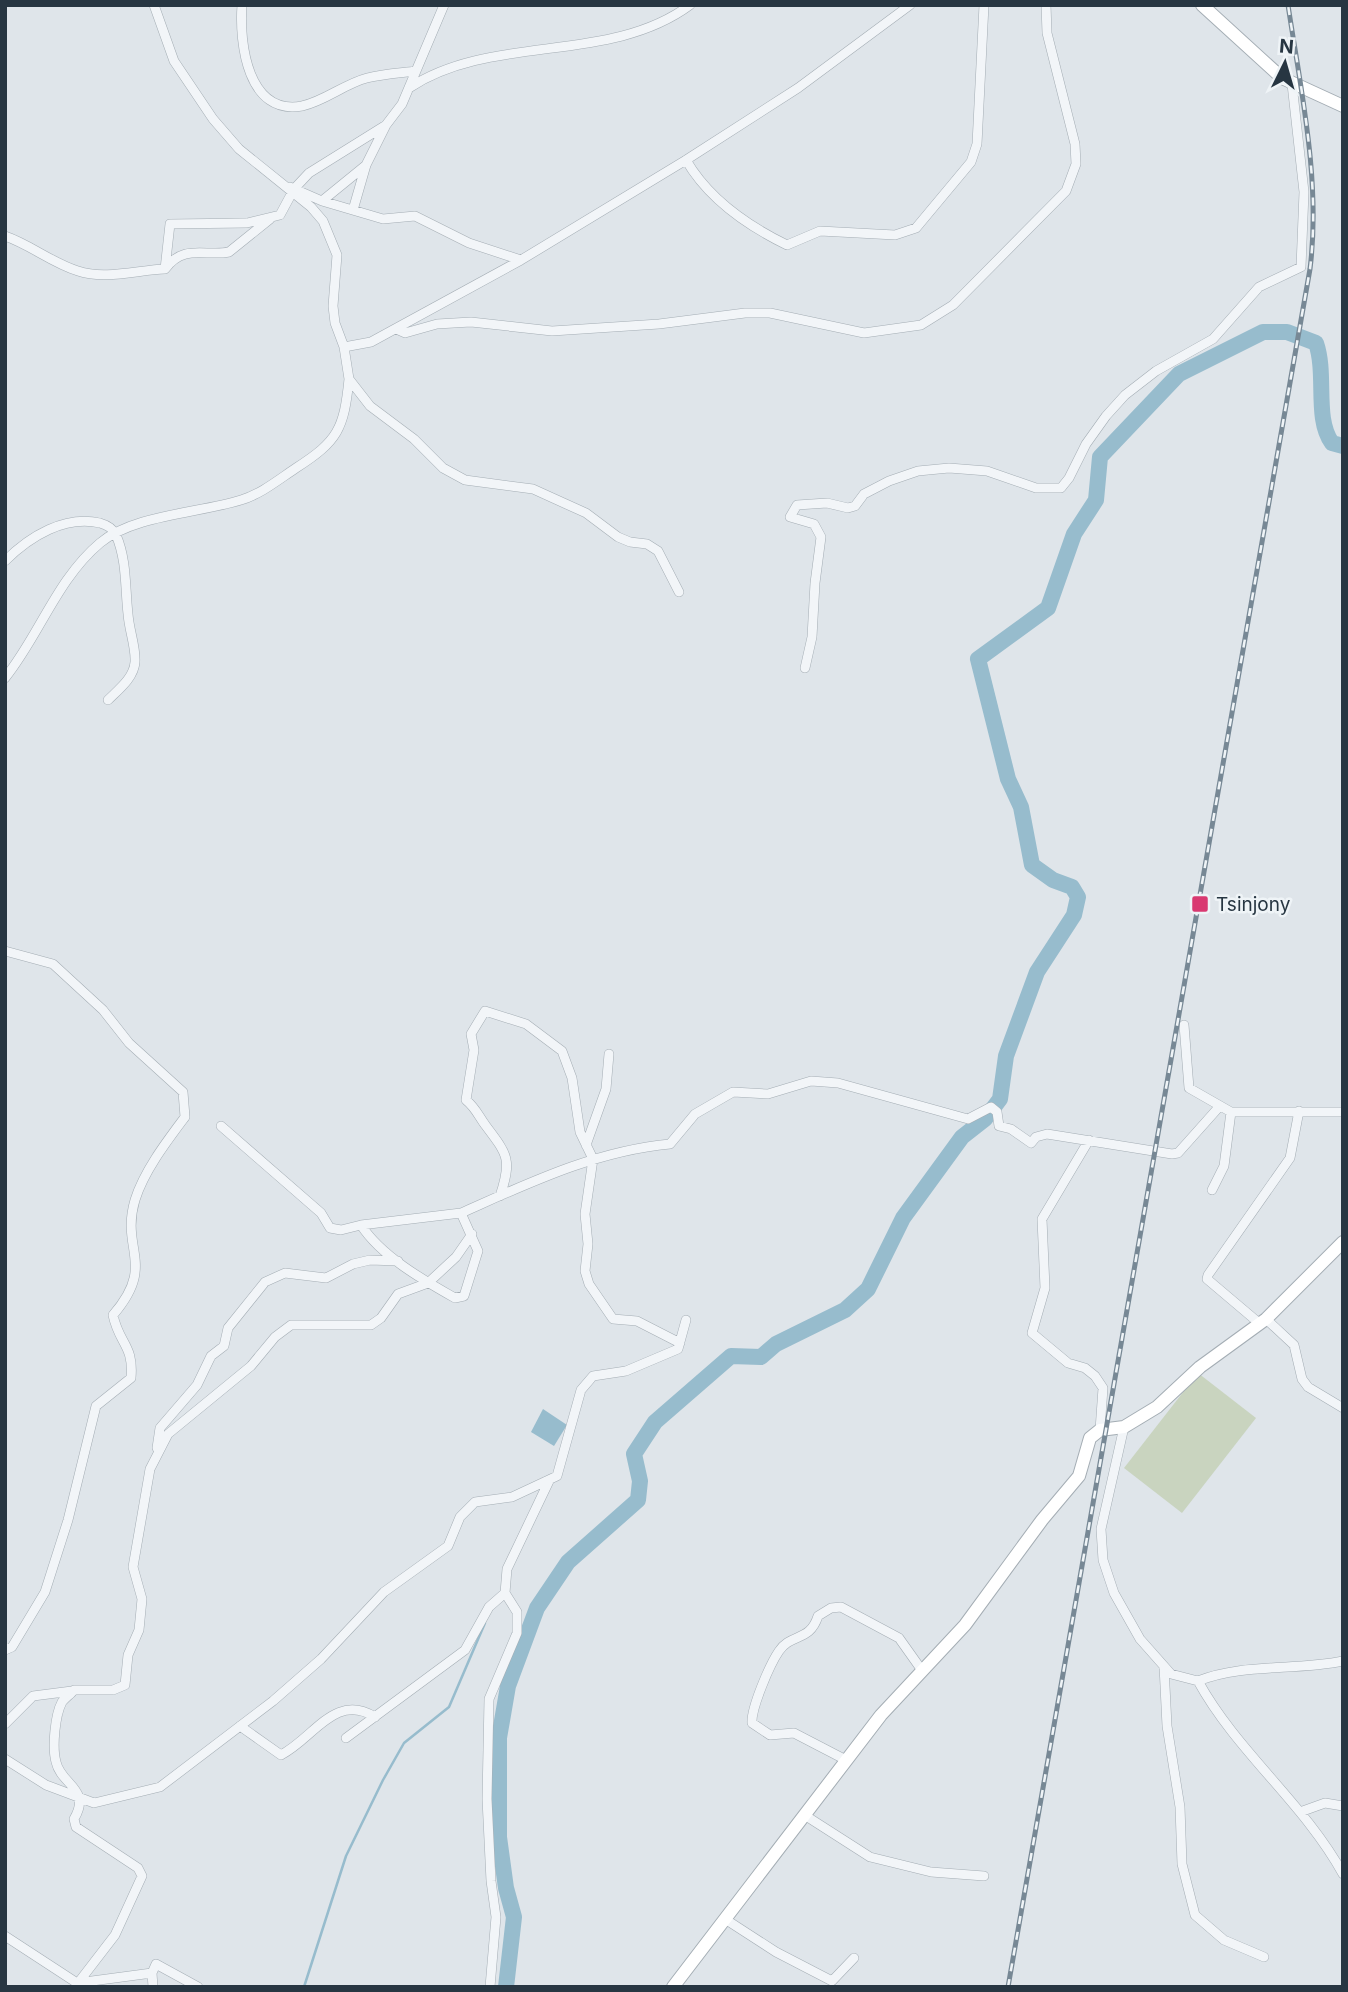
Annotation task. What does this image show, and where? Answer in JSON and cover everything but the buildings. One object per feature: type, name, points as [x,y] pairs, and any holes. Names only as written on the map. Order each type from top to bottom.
[{"type":"street","points":[[5,678],[51,604],[99,543],[116,533],[243,500],[319,454],[332,441],[341,426],[349,379],[344,347],[335,323],[338,271],[333,241],[323,221],[311,207],[239,149],[213,119],[174,61],[155,5]]},
{"type":"street","points":[[242,5],[244,50],[250,73],[262,94],[273,103],[287,107],[303,106],[368,78],[415,71]]},
{"type":"street","points":[[165,269],[170,262],[192,252],[229,253],[271,219],[280,215],[293,192],[321,164],[395,117],[444,5]]},
{"type":"street","points":[[408,88],[429,74],[461,64],[627,35],[676,16],[690,5]]},
{"type":"street","points":[[344,347],[371,342],[522,260],[798,88],[910,5]]},
{"type":"street","points":[[686,160],[696,179],[716,197],[758,232],[787,245],[820,231],[895,235],[916,229],[971,162],[977,144],[984,5]]},
{"type":"street","points":[[396,329],[405,332],[437,324],[471,322],[552,331],[659,324],[745,313],[770,313],[864,333],[921,325],[953,305],[1066,191],[1076,164],[1075,144],[1047,33],[1045,5]]},
{"type":"street","points":[[1202,5],[1292,85],[1343,106]]},
{"type":"street","points":[[806,668],[812,637],[814,583],[821,537],[814,524],[790,517],[797,505],[827,503],[848,508],[855,506],[864,494],[889,481],[918,471],[949,468],[987,471],[1036,488],[1060,488],[1069,478],[1099,425],[1125,395],[1156,371],[1213,338],[1259,288],[1301,267],[1304,192],[1292,85]]},
{"type":"street","points":[[354,210],[366,165],[386,125]]},
{"type":"street","points":[[322,201],[366,165]]},
{"type":"street","points":[[293,192],[383,219],[415,216],[469,243],[522,260]]},
{"type":"street","points":[[165,269],[168,228],[173,222],[236,224],[271,219]]},
{"type":"street","points":[[5,236],[32,246],[76,271],[88,274],[165,269]]},
{"type":"street","points":[[349,379],[370,406],[414,439],[443,468],[465,480],[533,489],[586,513],[618,537],[647,544],[658,551],[679,592]]},
{"type":"street","points":[[5,561],[41,533],[62,524],[83,519],[108,525],[116,533],[126,573],[128,615],[136,664],[126,684],[107,700]]},
{"type":"street","points":[[5,951],[53,964],[103,1010],[129,1043],[183,1091],[185,1117],[166,1142],[135,1199],[131,1234],[138,1265],[128,1297],[113,1315],[116,1328],[133,1357],[131,1378],[96,1406],[68,1520],[45,1592],[12,1647],[5,1650]]},
{"type":"street","points":[[500,1196],[508,1165],[507,1153],[466,1100],[474,1050],[471,1034],[485,1010],[526,1024],[562,1051],[572,1078],[580,1132],[593,1159],[584,1226],[588,1244],[585,1271],[589,1284],[613,1319],[638,1321],[680,1343]]},
{"type":"street","points":[[1184,1025],[1189,1088],[1219,1107],[1231,1112],[1343,1112]]},
{"type":"street","points":[[586,1145],[606,1089],[609,1054]]},
{"type":"street","points":[[221,1126],[321,1213],[330,1228],[341,1230],[361,1225],[461,1213],[593,1159],[639,1147],[670,1144],[695,1114],[733,1092],[768,1094],[811,1081],[838,1083],[968,1119],[993,1109],[999,1126],[1011,1129],[1031,1143],[1036,1137],[1047,1134],[1172,1154],[1178,1153],[1219,1107]]},
{"type":"street","points":[[1299,1111],[1290,1158],[1208,1275],[1208,1279],[1294,1345],[1302,1379],[1308,1387],[1343,1408]]},
{"type":"street","points":[[1212,1190],[1224,1166],[1231,1112]]},
{"type":"street","points":[[1089,1140],[1042,1219],[1045,1288],[1032,1333],[1068,1363],[1085,1368],[1095,1376],[1102,1388],[1100,1430]]},
{"type":"street","points":[[361,1225],[368,1236],[428,1283],[455,1298],[464,1296],[478,1251],[461,1213]]},
{"type":"street","points":[[5,1724],[33,1696],[74,1690],[113,1690],[125,1685],[128,1655],[139,1630],[142,1599],[133,1567],[150,1468],[169,1434],[231,1383],[291,1325],[372,1325],[381,1318],[398,1294],[428,1283],[456,1257],[472,1234]]},
{"type":"street","points":[[673,1987],[806,1816],[846,1760],[921,1669],[964,1625],[1079,1476],[1090,1438],[1100,1430],[1124,1427],[1157,1407],[1200,1367],[1262,1321],[1343,1242]]},
{"type":"street","points":[[157,1453],[160,1428],[197,1385],[211,1356],[224,1346],[228,1328],[265,1282],[285,1273],[326,1278],[353,1264],[370,1260],[400,1261]]},
{"type":"street","points":[[5,1759],[46,1785],[94,1803],[160,1787],[321,1659],[384,1592],[447,1546],[460,1517],[475,1502],[512,1497],[557,1476],[581,1390],[586,1381],[593,1377],[626,1371],[678,1349],[686,1320]]},
{"type":"street","points":[[1124,1427],[1101,1529],[1103,1560],[1114,1593],[1140,1639],[1171,1674],[1198,1681],[1222,1671],[1279,1670],[1343,1661]]},
{"type":"street","points":[[490,1987],[496,1917],[491,1881],[487,1800],[489,1699],[517,1633],[517,1612],[505,1593],[507,1569],[549,1481]]},
{"type":"street","points":[[346,1738],[465,1650],[489,1607],[505,1593]]},
{"type":"street","points":[[846,1760],[794,1733],[770,1735],[752,1723],[754,1703],[779,1651],[807,1635],[818,1616],[831,1608],[841,1607],[899,1638],[921,1669]]},
{"type":"street","points":[[1164,1666],[1167,1726],[1180,1807],[1182,1864],[1195,1915],[1224,1940],[1264,1957]]},
{"type":"street","points":[[1198,1681],[1225,1723],[1324,1840],[1343,1874]]},
{"type":"street","points":[[74,1690],[62,1702],[57,1726],[56,1764],[80,1798],[79,1811],[74,1819],[76,1827],[138,1868],[142,1876],[115,1935],[76,1985]]},
{"type":"street","points":[[240,1726],[281,1755],[328,1718],[350,1708],[362,1709],[375,1717]]},
{"type":"street","points":[[1300,1812],[1325,1803],[1343,1806]]},
{"type":"street","points":[[806,1816],[870,1857],[931,1872],[984,1876]]},
{"type":"street","points":[[725,1919],[776,1952],[832,1981],[854,1958]]},
{"type":"street","points":[[5,1936],[76,1985],[104,1984],[152,1973]]},
{"type":"street","points":[[153,1987],[152,1973],[154,1966],[159,1964],[197,1986]]},
{"type":"green space","points":[[1198,1373],[1256,1418],[1182,1513],[1124,1468]]},
{"type":"water","points":[[543,1409],[567,1425],[554,1446],[531,1432]]},
{"type":"waterway","points":[[506,1987],[514,1917],[506,1888],[499,1837],[499,1738],[508,1686],[537,1608],[568,1562],[638,1500],[640,1481],[634,1454],[655,1422],[731,1356],[761,1357],[776,1344],[845,1310],[868,1289],[903,1218],[962,1137],[985,1119],[1000,1099],[1006,1056],[1037,972],[1074,915],[1078,897],[1072,887],[1053,880],[1032,865],[1021,807],[1008,779],[978,659],[1048,608],[1074,534],[1096,500],[1100,457],[1179,374],[1263,332],[1287,332],[1316,343],[1321,369],[1323,421],[1332,443],[1343,446]]},
{"type":"waterway","points":[[304,1987],[346,1856],[383,1780],[404,1743],[449,1707],[485,1623]]},
{"type":"railway","points":[[1008,1987],[1310,269],[1313,236],[1311,170],[1304,103],[1288,5]]},
{"type":"place","name":"Tsinjony","points":[[1200,904]]}]
